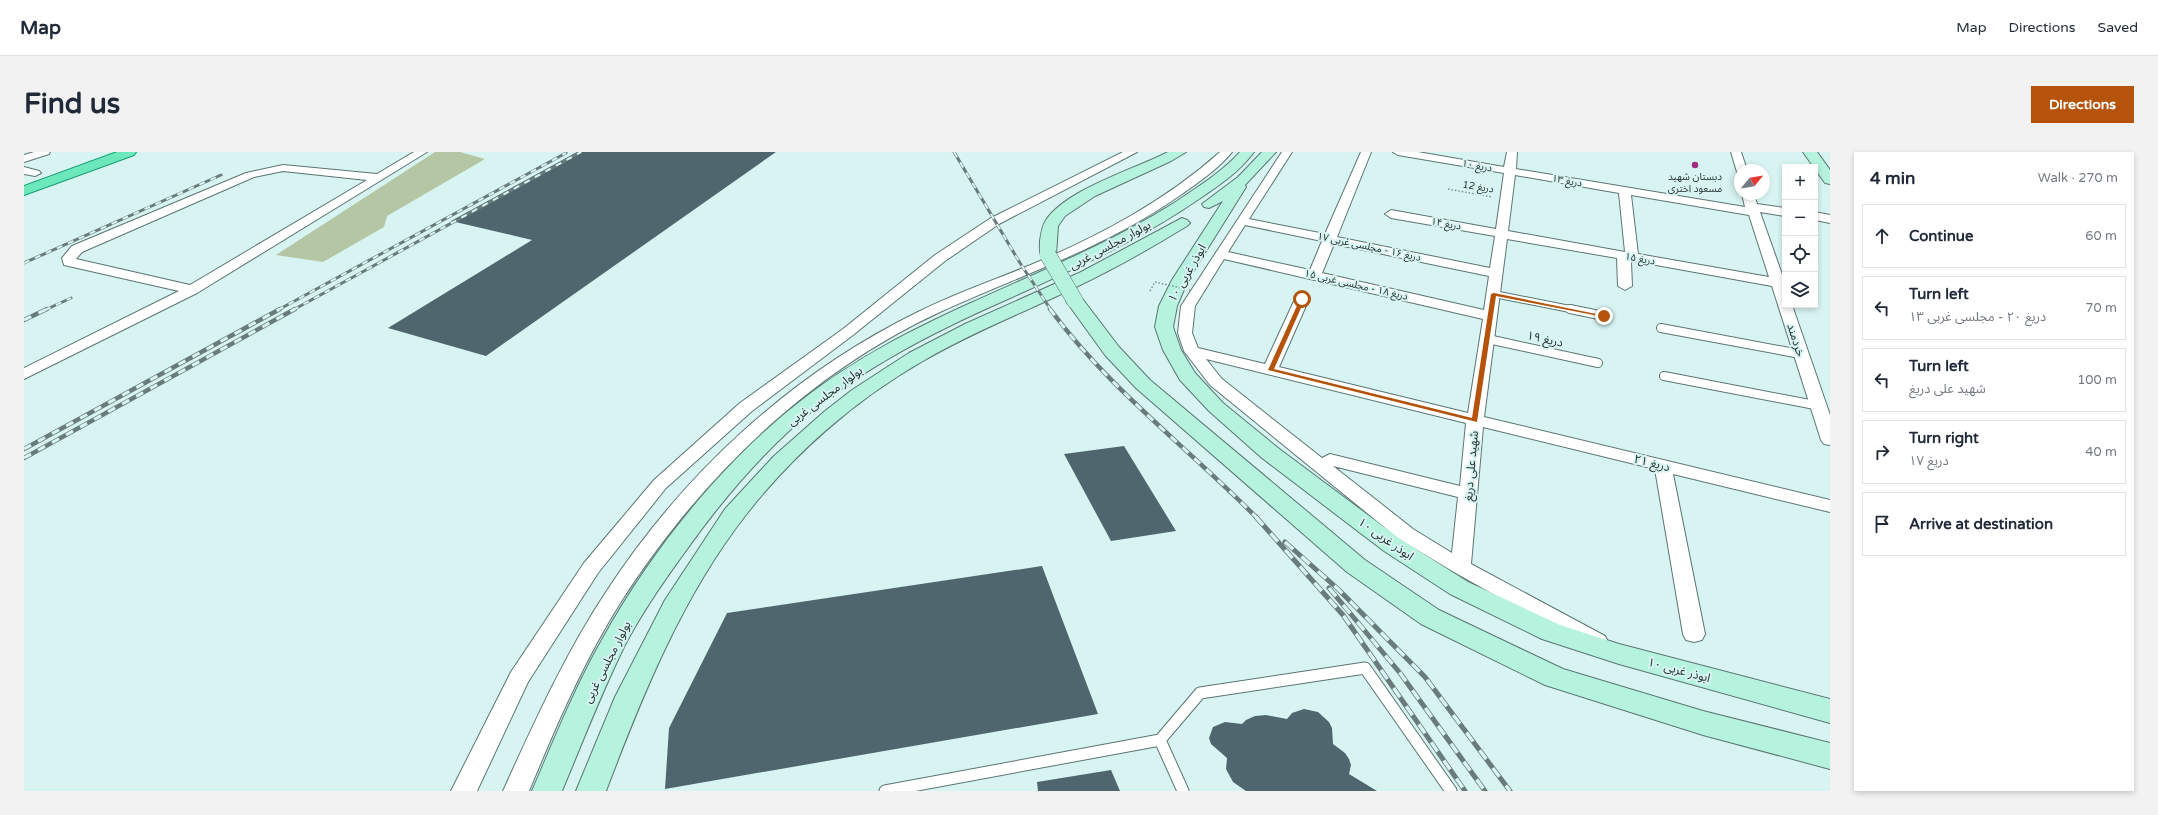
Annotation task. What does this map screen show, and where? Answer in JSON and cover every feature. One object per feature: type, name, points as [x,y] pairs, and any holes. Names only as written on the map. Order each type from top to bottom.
[{"type":"main road","points":[[28,173],[95,152]]},
{"type":"main road","points":[[24,191],[129,152]]},
{"type":"main road","points":[[1180,152],[1149,168],[1082,197],[1064,208],[1053,222],[1048,239],[1048,255],[1075,301],[1100,336],[1142,384],[1356,566],[1430,617],[1555,677],[1703,723],[1830,756]]},
{"type":"main road","name":"بولوار مجلسی غربی","points":[[546,791],[612,646],[654,576],[708,502],[761,445],[814,400],[862,367],[927,331],[979,305],[1097,254],[1168,214],[1214,183],[1247,152]]},
{"type":"main road","name":"بولوار مجلسی غربی","points":[[591,791],[650,650],[686,584],[736,511],[788,454],[838,410],[883,378],[943,342],[1054,291],[1148,244],[1188,219],[1243,180],[1269,152]]},
{"type":"main road","points":[[1810,152],[1830,180]]},
{"type":"main road","name":"ابوذر غربی ۱۰","points":[[1243,180],[1180,280],[1168,306],[1164,327],[1172,350],[1187,376],[1216,407],[1270,453],[1392,545],[1459,588],[1551,632],[1619,654],[1830,711]]},
{"type":"street","points":[[24,159],[45,152]]},
{"type":"street","points":[[24,374],[192,290],[422,152]]},
{"type":"street","points":[[464,791],[519,678],[591,568],[660,484],[746,407],[848,332],[940,258],[995,221],[1132,152]]},
{"type":"street","points":[[516,791],[579,657],[614,596],[661,531],[705,479],[748,436],[789,400],[841,363],[882,337],[923,315],[1038,266],[1108,233],[1175,193],[1200,175],[1227,152]]},
{"type":"street","points":[[1287,152],[1241,221],[1188,306],[1185,332],[1192,351],[1216,382],[1406,534],[1461,567],[1619,654]]},
{"type":"street","points":[[1314,276],[1366,152]]},
{"type":"street","name":"دریغ ۱۰","points":[[1398,152],[1510,171]]},
{"type":"street","name":"شهید علی دریغ","points":[[1461,567],[1475,420],[1488,339],[1512,152]]},
{"type":"street","points":[[1736,152],[1739,164]]},
{"type":"street","points":[[192,290],[69,262],[69,258],[77,249],[250,174],[283,168],[379,178]]},
{"type":"street","name":"دریغ ۱۳","points":[[1510,171],[1625,191],[1747,202],[1782,211]]},
{"type":"street","points":[[1649,183],[1687,189]]},
{"type":"street","points":[[1625,191],[1628,257],[1625,286]]},
{"type":"street","name":"خردمند","points":[[1747,202],[1778,282],[1800,354],[1820,406],[1830,440]]},
{"type":"street","name":"دریغ ۱۴","points":[[1391,214],[1502,234]]},
{"type":"street","points":[[1818,216],[1830,218]]},
{"type":"street","name":"دریغ ۱۶ - مجلسی غربی ۱۷","points":[[1241,221],[1497,273]]},
{"type":"street","name":"دریغ ۱۵","points":[[1502,234],[1778,282]]},
{"type":"street","name":"دریغ ۱۸ - مجلسی غربی ۱۵","points":[[1220,254],[1491,316]]},
{"type":"street","points":[[1270,370],[1302,299]]},
{"type":"street","name":"دریغ ۲۱","points":[[1192,351],[1830,506]]},
{"type":"street","points":[[1330,460],[1469,494]]},
{"type":"street","points":[[1663,466],[1694,634]]},
{"type":"lane","points":[[1494,294],[1604,316]]},
{"type":"lane","points":[[1661,328],[1800,354]]},
{"type":"lane","name":"دریغ ۱۹","points":[[1488,339],[1598,363]]},
{"type":"lane","points":[[1664,376],[1820,406]]},
{"type":"lane","points":[[885,791],[1160,740],[1200,693],[1365,668],[1451,791]]},
{"type":"lane","points":[[1160,740],[1183,791]]},
{"type":"path","name":"دریغ 12","points":[[1448,189],[1506,199]]},
{"type":"path","points":[[1150,291],[1155,282],[1190,290]]},
{"type":"green space","points":[[435,152],[460,152],[485,159],[387,216],[384,227],[323,262],[276,255]]},
{"type":"building","points":[[577,152],[776,152],[486,356],[388,328],[532,240],[451,221]]},
{"type":"building","points":[[1124,446],[1176,531],[1111,541],[1064,454]]},
{"type":"building","points":[[1042,566],[1098,714],[665,789],[669,728],[727,613]]},
{"type":"building","points":[[1304,709],[1318,712],[1329,722],[1332,728],[1333,744],[1345,753],[1349,759],[1351,765],[1349,774],[1377,791],[1246,791],[1233,782],[1226,769],[1227,758],[1211,744],[1209,738],[1213,727],[1225,722],[1242,724],[1246,720],[1255,716],[1266,715],[1287,719],[1292,713]]},
{"type":"building","points":[[1111,770],[1120,791],[1038,791],[1037,782]]},
{"type":"railway","points":[[293,310],[581,152]]},
{"type":"railway","points":[[954,152],[1020,263],[1051,310]]},
{"type":"railway","points":[[278,310],[566,153]]},
{"type":"railway","points":[[24,263],[221,175]]},
{"type":"railway","points":[[45,310],[71,298]]},
{"type":"railway","points":[[24,320],[47,309]]},
{"type":"railway","points":[[24,449],[280,309]]},
{"type":"railway","points":[[24,458],[295,309]]},
{"type":"railway","points":[[1050,309],[1097,365],[1149,417],[1256,517]]},
{"type":"railway","points":[[1256,517],[1343,615],[1465,791]]},
{"type":"railway","points":[[1285,542],[1338,589],[1425,677],[1510,791]]},
{"type":"railway","points":[[1329,588],[1400,673],[1485,791]]},
{"type":"place","name":"دبستان شهید مسعود اختری","points":[[1695,165]]},
{"type":"route","points":[[1302,299],[1270,370],[1475,420],[1494,294],[1604,316]]}]
